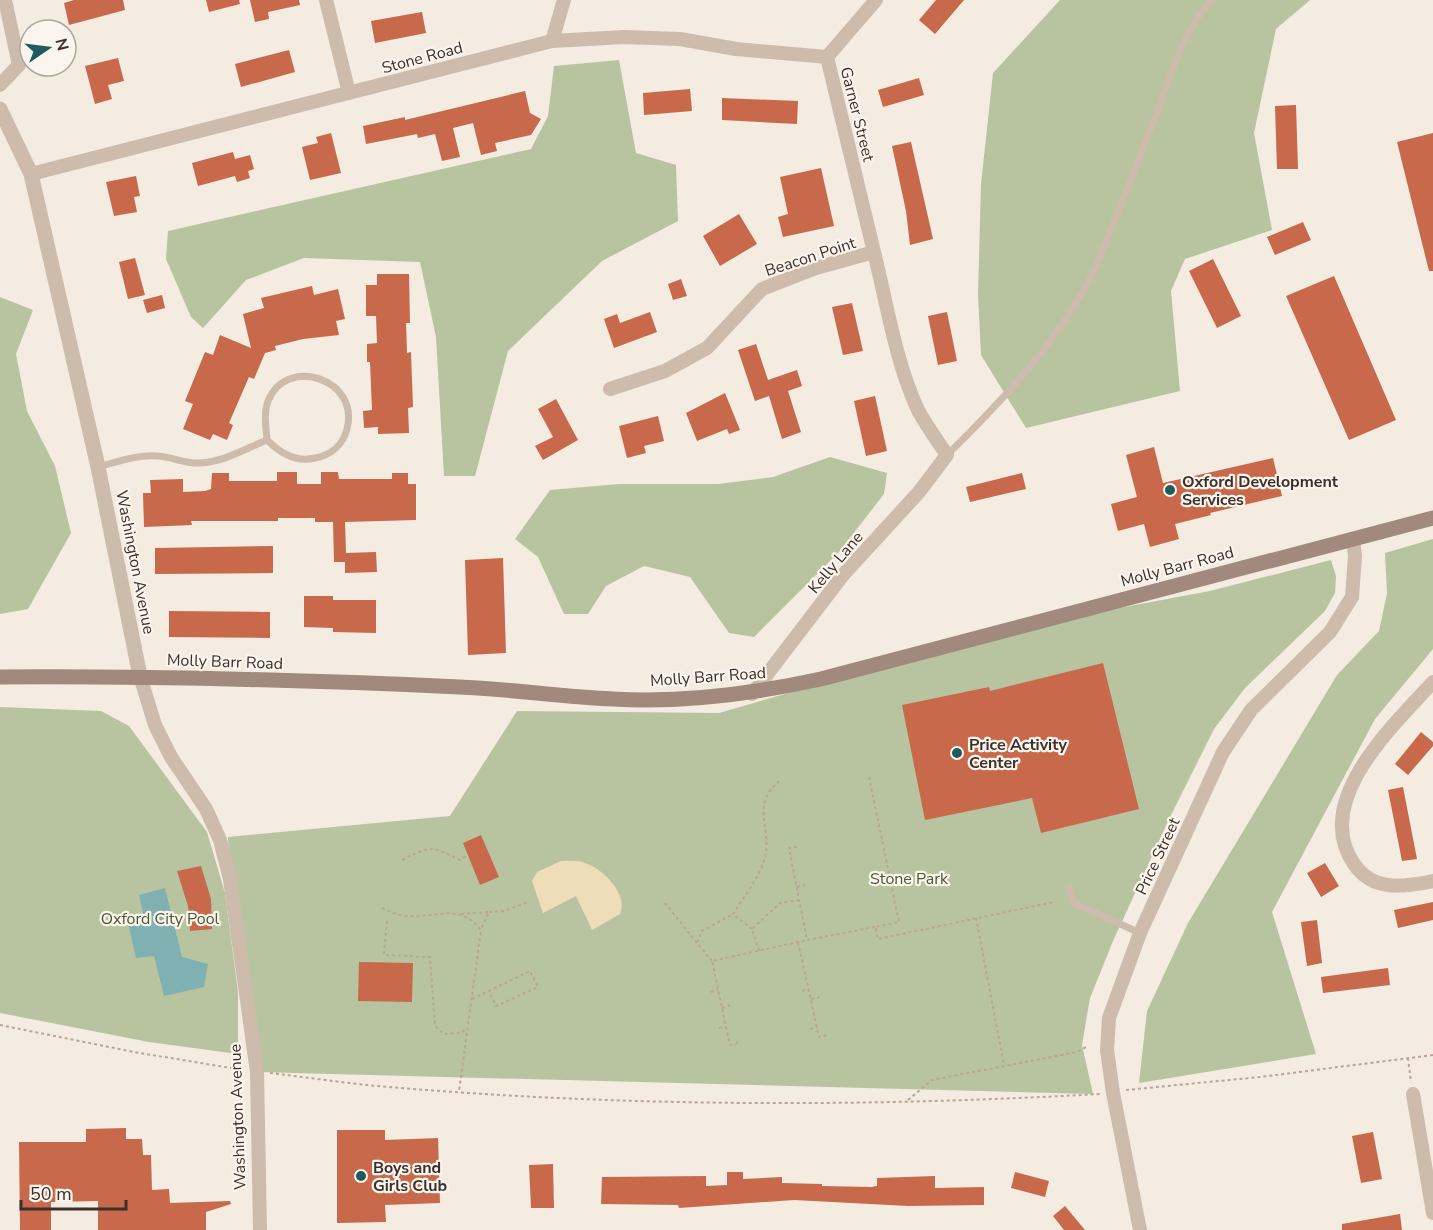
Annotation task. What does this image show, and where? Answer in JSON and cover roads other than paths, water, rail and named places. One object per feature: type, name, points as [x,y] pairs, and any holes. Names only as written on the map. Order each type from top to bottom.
[{"type":"main road","name":"Molly Barr Road","points":[[0,677],[140,676],[462,687],[615,699],[690,699],[752,694],[821,679],[1433,518]]},
{"type":"street","points":[[0,85],[19,65],[5,0]]},
{"type":"street","points":[[326,0],[349,93]]},
{"type":"street","points":[[552,41],[564,0]]},
{"type":"street","name":"Garner Street","points":[[874,252],[828,57],[876,0]]},
{"type":"street","name":"Stone Road","points":[[32,174],[552,41],[624,38],[680,39],[736,49],[828,57]]},
{"type":"street","name":"Washington Avenue","points":[[0,109],[32,174],[98,467],[140,676],[155,725],[171,757],[206,809],[220,840],[230,879],[257,1072],[260,1230]]},
{"type":"street","name":"Beacon Point","points":[[610,389],[665,371],[707,348],[762,289],[816,268],[874,252],[897,350],[918,409],[947,455]]},
{"type":"street","name":"Kelly Lane","points":[[752,694],[843,575],[919,492],[947,455]]},
{"type":"street","name":"Price Street","points":[[1140,1230],[1113,1094],[1107,1050],[1109,1018],[1140,933],[1223,752],[1251,710],[1330,632],[1352,597],[1355,572],[1353,539]]},
{"type":"street","points":[[1433,682],[1377,744],[1348,791],[1341,818],[1343,844],[1355,866],[1372,881],[1396,887],[1433,881]]},
{"type":"street","points":[[1413,1094],[1432,1206]]},
{"type":"lane","points":[[947,455],[990,413],[1066,319],[1092,273],[1123,201],[1175,65],[1192,28],[1212,0]]},
{"type":"lane","points":[[305,376],[320,378],[333,386],[345,399],[349,423],[345,436],[336,448],[323,457],[309,460],[293,458],[277,450],[267,440],[265,415],[269,399],[277,387],[305,376]]},
{"type":"lane","points":[[98,467],[141,456],[160,456],[179,462],[201,463],[222,459],[267,440]]},
{"type":"lane","points":[[1069,888],[1074,903],[1140,933]]},
{"type":"water","points":[[165,888],[182,957],[208,964],[204,987],[164,996],[154,956],[136,958],[128,923],[144,917],[139,895]]},
{"type":"place","name":"Oxford Development Services","points":[[1170,490]]},
{"type":"place","name":"Price Activity Center","points":[[957,753]]},
{"type":"place","name":"Boys and Girls Club","points":[[361,1176]]},
{"type":"park label","name":"Stone Park","points":[[909,878]]},
{"type":"park label","name":"Oxford City Pool","points":[[160,918]]}]
